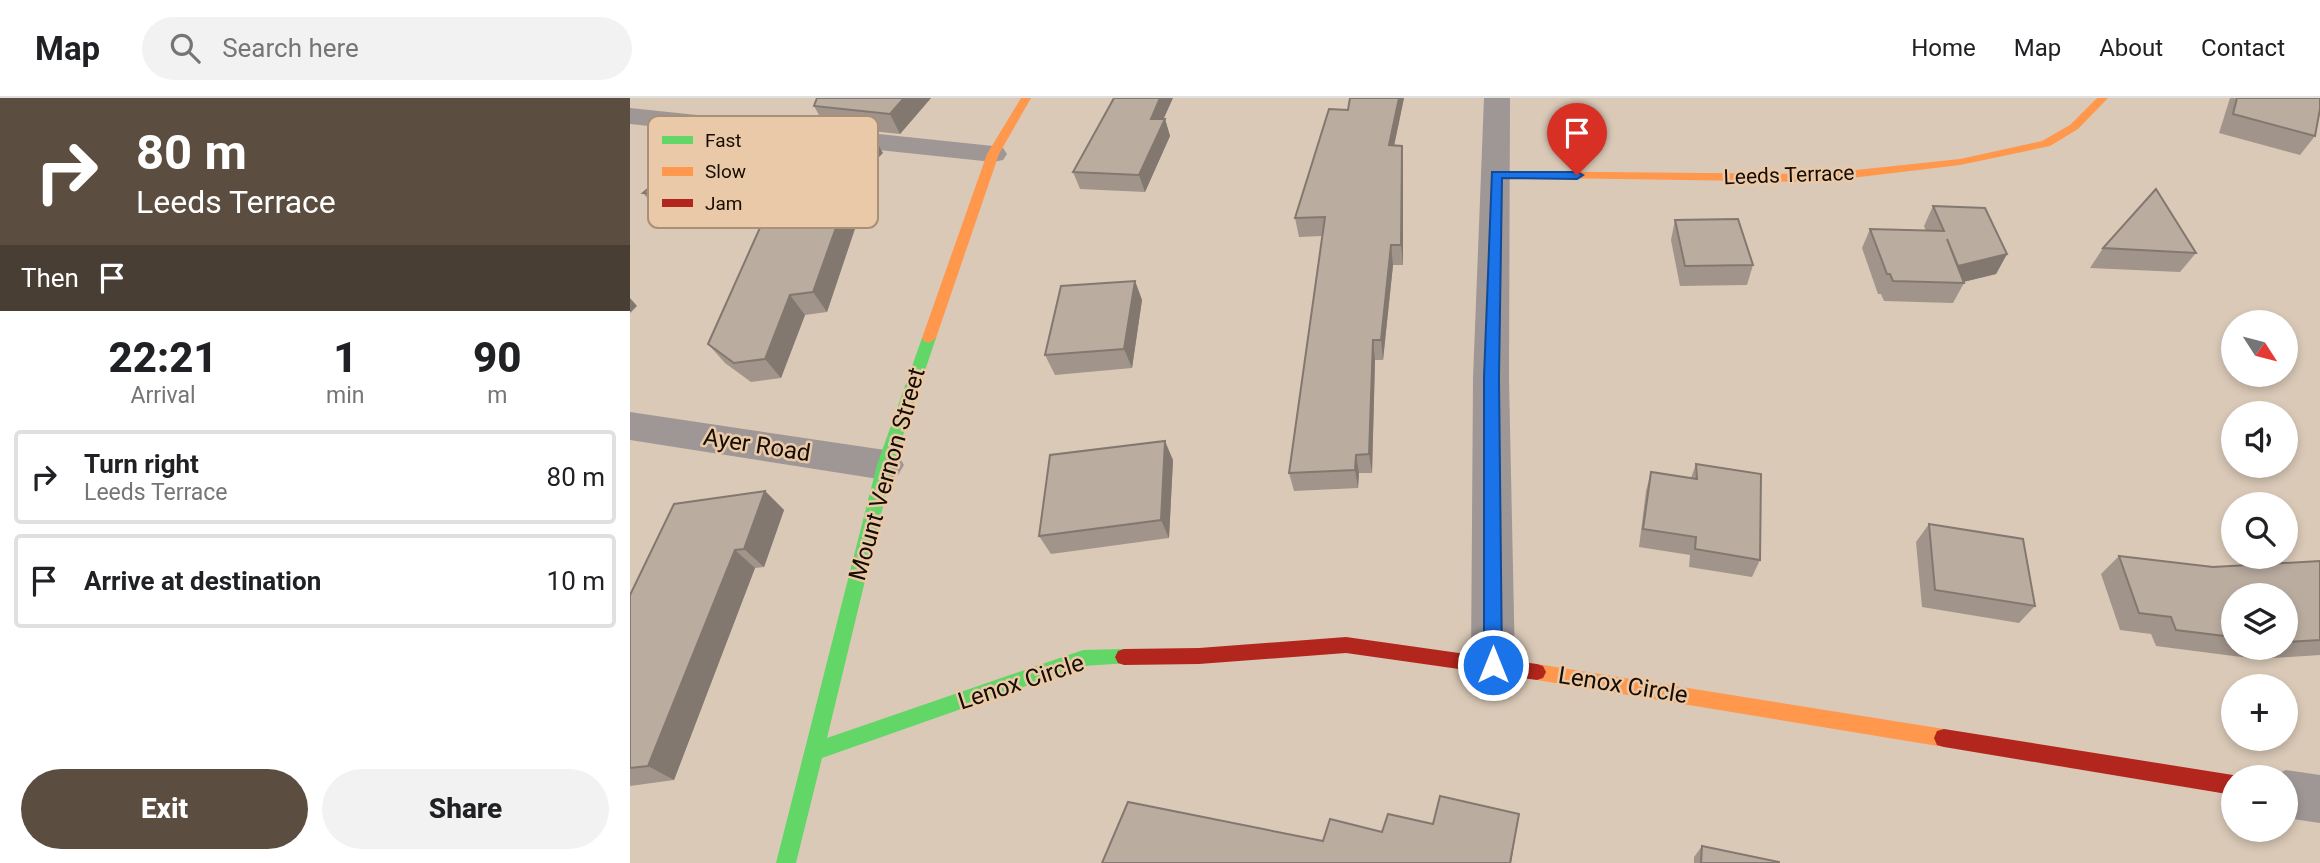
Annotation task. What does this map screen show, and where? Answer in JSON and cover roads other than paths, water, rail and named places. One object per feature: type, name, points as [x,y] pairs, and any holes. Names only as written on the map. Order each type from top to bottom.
[{"type":"street","name":"Mount Vernon Street","points":[[786,863],[885,465],[993,154],[1026,98]]},
{"type":"street","points":[[1493,665],[1491,377],[1497,98]]},
{"type":"street","name":"Leeds Terrace","points":[[1497,174],[1818,178],[1960,162],[2046,144],[2074,127],[2103,98]]},
{"type":"street","points":[[630,116],[648,118]]},
{"type":"street","points":[[878,142],[993,154]]},
{"type":"street","name":"Ayer Road","points":[[630,426],[885,465]]},
{"type":"street","name":"Lenox Circle","points":[[813,751],[1083,658],[1199,656],[1346,645],[1493,665],[2221,783]]},
{"type":"street","points":[[2298,796],[2320,799]]}]
